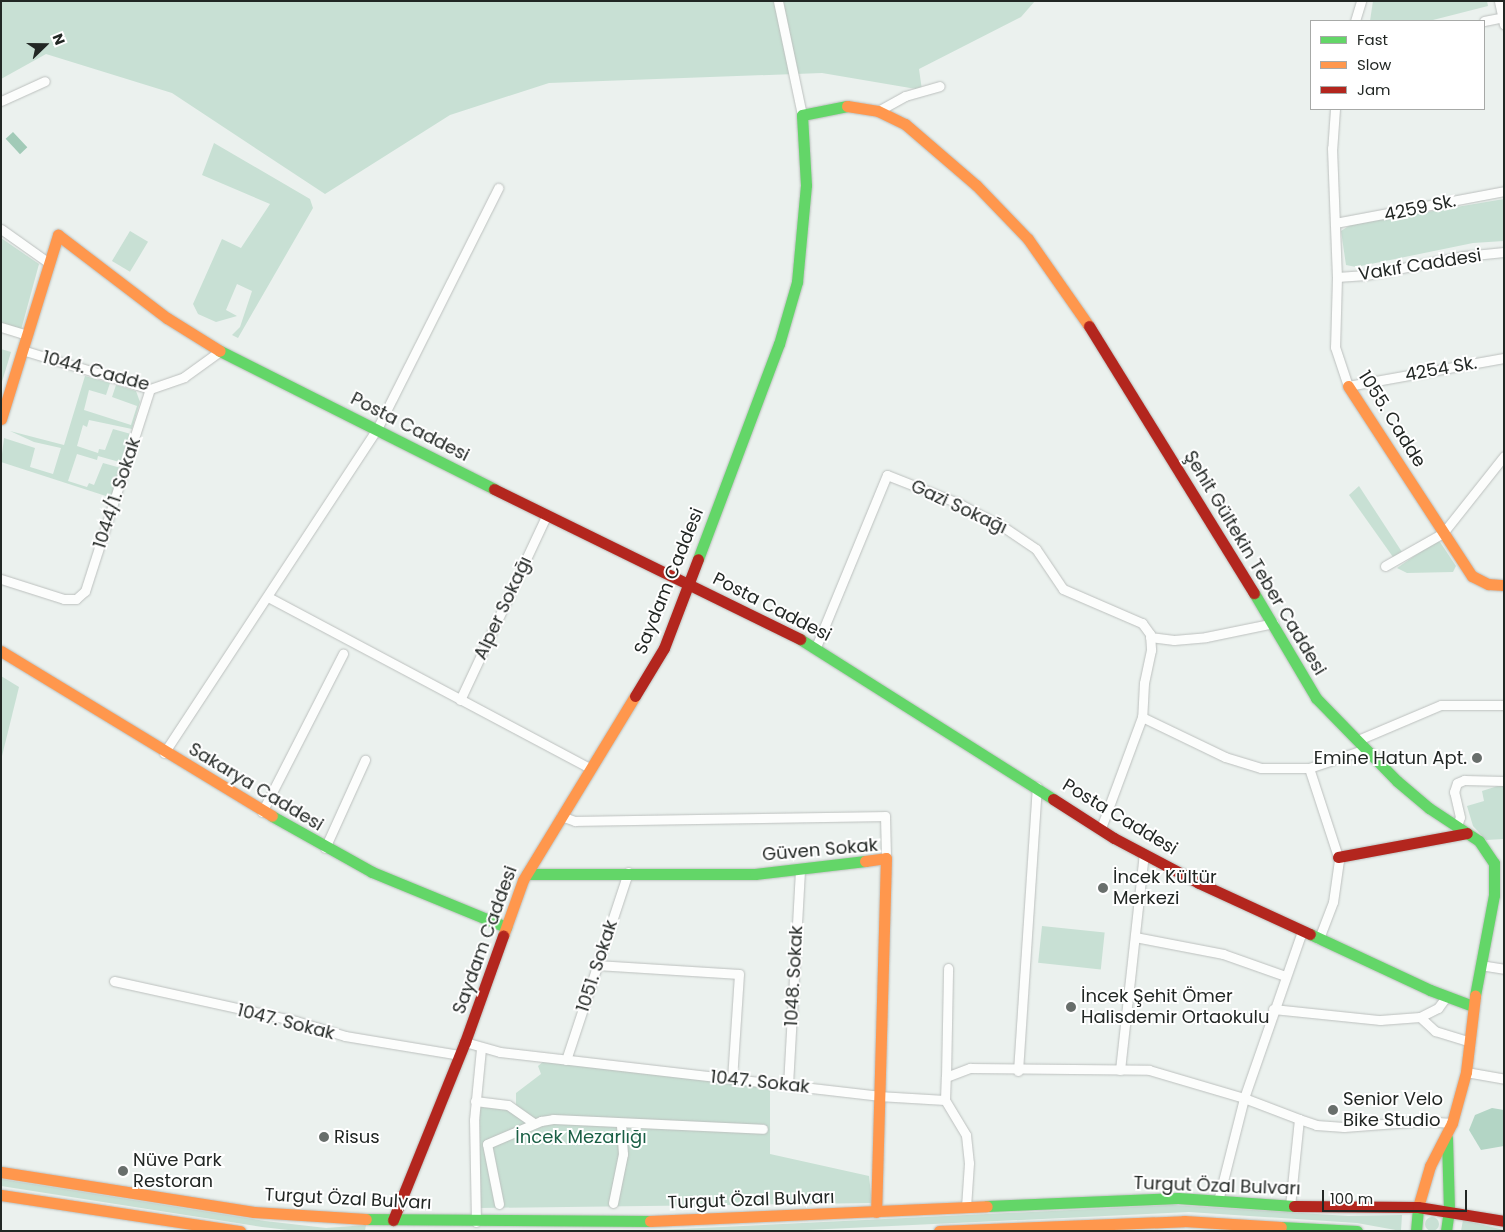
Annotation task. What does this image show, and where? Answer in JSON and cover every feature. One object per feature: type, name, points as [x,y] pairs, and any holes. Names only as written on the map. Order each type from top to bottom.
[{"type":"street","name":"Saydam Caddesi","points":[[393,1220],[416,1157],[460,1055],[527,874],[590,768],[658,660],[779,344],[797,282],[806,185],[802,114],[778,1]]},
{"type":"street","points":[[1356,20],[1361,1]]},
{"type":"street","points":[[1485,21],[1503,19],[1499,1]]},
{"type":"street","points":[[1,101],[45,81]]},
{"type":"street","points":[[878,111],[905,96],[940,86]]},
{"type":"street","name":"Şehit Gültekin Teber Caddesi","points":[[802,114],[847,106],[878,111],[905,124],[1008,215],[1040,253],[1274,622],[1295,666],[1316,698],[1403,786],[1462,829],[1499,860],[1473,1006],[1466,1072],[1447,1138]]},
{"type":"street","name":"1055. Cadde","points":[[1335,110],[1332,148],[1337,276],[1335,347],[1348,386],[1472,576],[1488,584],[1504,585]]},
{"type":"street","points":[[164,753],[378,429],[498,188]]},
{"type":"street","name":"4259 Sk.","points":[[1335,223],[1504,191]]},
{"type":"street","points":[[1,229],[48,263],[1,419]]},
{"type":"street","name":"Posta Caddesi","points":[[48,263],[58,235],[167,318],[220,351],[378,429],[546,516],[816,647],[1144,854],[1302,931],[1446,997],[1473,1006]]},
{"type":"street","name":"Vakıf Caddesi","points":[[1337,276],[1366,275],[1464,256],[1504,252]]},
{"type":"street","name":"1044. Cadde","points":[[1,327],[27,335]]},
{"type":"street","name":"1044. Cadde","points":[[22,350],[150,389],[184,376],[220,351]]},
{"type":"street","name":"4254 Sk.","points":[[1348,386],[1504,358]]},
{"type":"street","name":"1044/1. Sokak","points":[[1,580],[64,599],[80,596],[88,584],[150,389]]},
{"type":"street","points":[[1385,566],[1443,533],[1504,456]]},
{"type":"street","name":"Gazi Sokağı","points":[[816,647],[887,475],[958,503],[1018,536],[1036,549],[1057,585],[1133,617],[1146,627],[1150,637]]},
{"type":"street","name":"Alper Sokağı","points":[[460,700],[546,516]]},
{"type":"street","points":[[268,598],[590,768]]},
{"type":"street","points":[[1101,828],[1142,717],[1150,637],[1174,640],[1206,637],[1274,622]]},
{"type":"street","name":"Sakarya Caddesi","points":[[1,651],[164,753],[325,848],[372,872],[506,927]]},
{"type":"street","points":[[262,812],[343,654]]},
{"type":"street","points":[[1358,740],[1441,705],[1504,705]]},
{"type":"street","points":[[1142,717],[1204,748],[1246,764],[1280,770],[1309,768],[1366,749]]},
{"type":"street","points":[[325,848],[364,760]]},
{"type":"street","points":[[1309,768],[1338,856],[1333,902],[1319,938]]},
{"type":"street","points":[[1338,856],[1462,829],[1454,792],[1457,783],[1464,780],[1504,781]]},
{"type":"street","points":[[1018,1071],[1037,787]]},
{"type":"street","points":[[561,816],[575,821],[885,816],[886,858]]},
{"type":"street","points":[[1120,1070],[1144,854]]},
{"type":"street","name":"Güven Sokak","points":[[527,874],[628,872],[756,874],[886,858],[876,1212]]},
{"type":"street","name":"1048. Sokak","points":[[788,1085],[800,868]]},
{"type":"street","name":"1051. Sokak","points":[[566,1060],[628,872]]},
{"type":"street","points":[[1218,1201],[1244,1098],[1262,1040],[1302,931]]},
{"type":"street","points":[[1135,938],[1223,954],[1285,976]]},
{"type":"street","points":[[598,965],[739,974],[732,1079]]},
{"type":"street","points":[[1480,965],[1504,969]]},
{"type":"street","points":[[948,968],[945,1100],[966,1135],[969,1164],[966,1207]]},
{"type":"street","name":"1047. Sokak","points":[[114,981],[296,1021],[344,1036],[460,1055]]},
{"type":"street","points":[[1273,1009],[1380,1020],[1420,1017],[1438,1008],[1446,997]]},
{"type":"street","points":[[1420,1017],[1435,1031],[1468,1041]]},
{"type":"street","name":"1047. Sokak","points":[[465,1042],[481,1048],[566,1060],[878,1096],[945,1100]]},
{"type":"street","points":[[476,1222],[475,1101],[481,1048]]},
{"type":"street","points":[[946,1077],[970,1068],[1018,1071],[1149,1070],[1244,1098],[1316,1125],[1344,1127],[1423,1121],[1452,1123]]},
{"type":"street","points":[[1466,1072],[1504,1079]]},
{"type":"street","points":[[475,1101],[508,1105],[534,1123]]},
{"type":"street","points":[[499,1204],[487,1144],[534,1123],[553,1119],[763,1129]]},
{"type":"street","points":[[1290,1206],[1299,1119]]},
{"type":"street","points":[[614,1203],[624,1154],[621,1122]]},
{"type":"street","points":[[1416,1231],[1418,1207],[1430,1166],[1447,1138]]},
{"type":"street","points":[[1446,1231],[1449,1210],[1447,1138]]},
{"type":"street","name":"Turgut Özal Bulvarı","points":[[1,1172],[254,1212],[305,1218],[476,1222],[693,1220],[1178,1198],[1290,1206],[1418,1207],[1449,1210],[1504,1221]]},
{"type":"street","points":[[1,1194],[240,1231]]},
{"type":"street","points":[[379,1231],[384,1224],[393,1220],[403,1223],[409,1231]]},
{"type":"street","name":"Turgut Özal Bulvarı","points":[[939,1231],[1106,1227],[1184,1221],[1357,1231]]},
{"type":"green space","points":[[1,1],[1035,1],[1021,17],[919,69],[922,90],[822,73],[549,83],[450,115],[325,194],[172,93],[46,54],[1,79]]},
{"type":"green space","points":[[1373,1],[1487,1],[1488,6],[1433,20],[1370,20]]},
{"type":"green space","points":[[214,143],[310,199],[313,208],[238,338],[232,335],[240,327],[252,291],[237,284],[226,310],[237,316],[216,322],[198,314],[193,304],[222,239],[241,248],[270,204],[202,175]]},
{"type":"green space","points":[[1504,199],[1504,241],[1473,243],[1356,267],[1346,265],[1341,231],[1350,225]]},
{"type":"green space","points":[[130,231],[148,242],[130,272],[112,261]]},
{"type":"green space","points":[[1,238],[39,264],[21,330],[1,324]]},
{"type":"green space","points":[[1,349],[11,352],[1,385]]},
{"type":"green space","points":[[85,376],[110,383],[106,395],[89,390],[84,410],[131,425],[137,406],[112,397],[116,385],[136,391],[140,402],[132,429],[89,420],[87,427],[83,425],[77,446],[98,453],[99,449],[105,450],[113,429],[131,434],[123,463],[98,456],[97,460],[77,454],[68,481],[87,487],[89,483],[94,485],[103,463],[121,468],[112,498],[1,462],[4,438],[35,448],[30,467],[53,474],[61,448],[34,442],[10,431],[64,445]]},
{"type":"green space","points":[[1359,486],[1402,552],[1393,557],[1349,495]]},
{"type":"green space","points":[[1436,541],[1440,542],[1456,566],[1453,572],[1407,573],[1397,568]]},
{"type":"green space","points":[[1,676],[19,687],[1,760]]},
{"type":"green space","points":[[1504,784],[1504,839],[1486,840],[1473,826],[1467,806],[1484,801],[1482,791]]},
{"type":"green space","points":[[1042,926],[1105,933],[1101,969],[1038,963]]},
{"type":"green space","name":"İncek Mezarlığı","points":[[544,1061],[770,1088],[770,1154],[869,1176],[872,1203],[480,1208],[480,1107],[516,1111],[516,1093],[541,1074],[538,1066]]},
{"type":"green space","points":[[1,1179],[265,1221],[326,1228],[366,1225],[365,1231],[297,1231],[262,1227],[1,1186]]},
{"type":"green space","points":[[1173,1205],[1348,1216],[1402,1215],[1401,1231],[1357,1223],[1189,1212],[786,1231],[639,1231]]},
{"type":"green space","points":[[1429,1217],[1435,1217],[1439,1224],[1435,1231],[1429,1231],[1425,1227],[1425,1221]]},
{"type":"green space","points":[[1463,1220],[1504,1230],[1504,1231],[1461,1231]]},
{"type":"shaded area","points":[[13,132],[27,147],[20,154],[6,139]]},
{"type":"shaded area","points":[[1492,1108],[1504,1110],[1504,1146],[1481,1150],[1469,1130],[1475,1115]]},
{"type":"traffic: fast","points":[[698,559],[779,344],[797,282],[806,185],[802,115],[847,106]]},
{"type":"traffic: fast","points":[[220,351],[494,489]]},
{"type":"traffic: fast","points":[[1254,593],[1316,698],[1397,781],[1429,808],[1479,841],[1494,863],[1494,895],[1475,996]]},
{"type":"traffic: fast","points":[[800,639],[1053,799]]},
{"type":"traffic: fast","points":[[272,816],[372,872],[506,927]]},
{"type":"traffic: fast","points":[[527,874],[755,874],[865,861]]},
{"type":"traffic: fast","points":[[1310,934],[1430,990],[1473,1006]]},
{"type":"traffic: fast","points":[[1447,1138],[1449,1210]]},
{"type":"traffic: fast","points":[[987,1206],[1178,1198],[1294,1206]]},
{"type":"traffic: fast","points":[[1416,1231],[1418,1207]]},
{"type":"traffic: fast","points":[[1446,1231],[1449,1210]]},
{"type":"traffic: fast","points":[[366,1219],[650,1221]]},
{"type":"traffic: fast","points":[[1281,1227],[1357,1231]]},
{"type":"traffic: slow","points":[[847,106],[878,111],[905,124],[976,185],[1028,239],[1089,326]]},
{"type":"traffic: slow","points":[[1,419],[58,235],[167,318],[220,351]]},
{"type":"traffic: slow","points":[[1348,386],[1472,576],[1488,584],[1504,585]]},
{"type":"traffic: slow","points":[[1,651],[272,816]]},
{"type":"traffic: slow","points":[[503,936],[523,880],[635,696]]},
{"type":"traffic: slow","points":[[865,861],[886,858],[876,1212]]},
{"type":"traffic: slow","points":[[1418,1207],[1430,1166],[1452,1123],[1466,1072],[1475,996]]},
{"type":"traffic: slow","points":[[1,1172],[254,1212],[366,1219]]},
{"type":"traffic: slow","points":[[1,1195],[240,1231]]},
{"type":"traffic: slow","points":[[650,1221],[987,1206]]},
{"type":"traffic: slow","points":[[939,1231],[1184,1221],[1281,1227]]},
{"type":"traffic: jam","points":[[1089,326],[1254,593]]},
{"type":"traffic: jam","points":[[494,489],[800,639]]},
{"type":"traffic: jam","points":[[635,696],[664,648],[698,559]]},
{"type":"traffic: jam","points":[[1053,799],[1114,838],[1199,883],[1310,934]]},
{"type":"traffic: jam","points":[[1338,857],[1467,833]]},
{"type":"traffic: jam","points":[[393,1220],[465,1042],[503,936]]},
{"type":"traffic: jam","points":[[1294,1206],[1418,1207],[1504,1221]]},
{"type":"place","name":"Emine Hatun Apt.","points":[[1477,758]]},
{"type":"place","name":"İncek Kültür Merkezi","points":[[1103,888]]},
{"type":"place","name":"İncek Şehit Ömer Halisdemir Ortaokulu","points":[[1071,1007]]},
{"type":"place","name":"Senior Velo Bike Studio","points":[[1333,1110]]},
{"type":"place","name":"Risus","points":[[324,1137]]},
{"type":"place","name":"Nüve Park Restoran","points":[[123,1171]]}]
